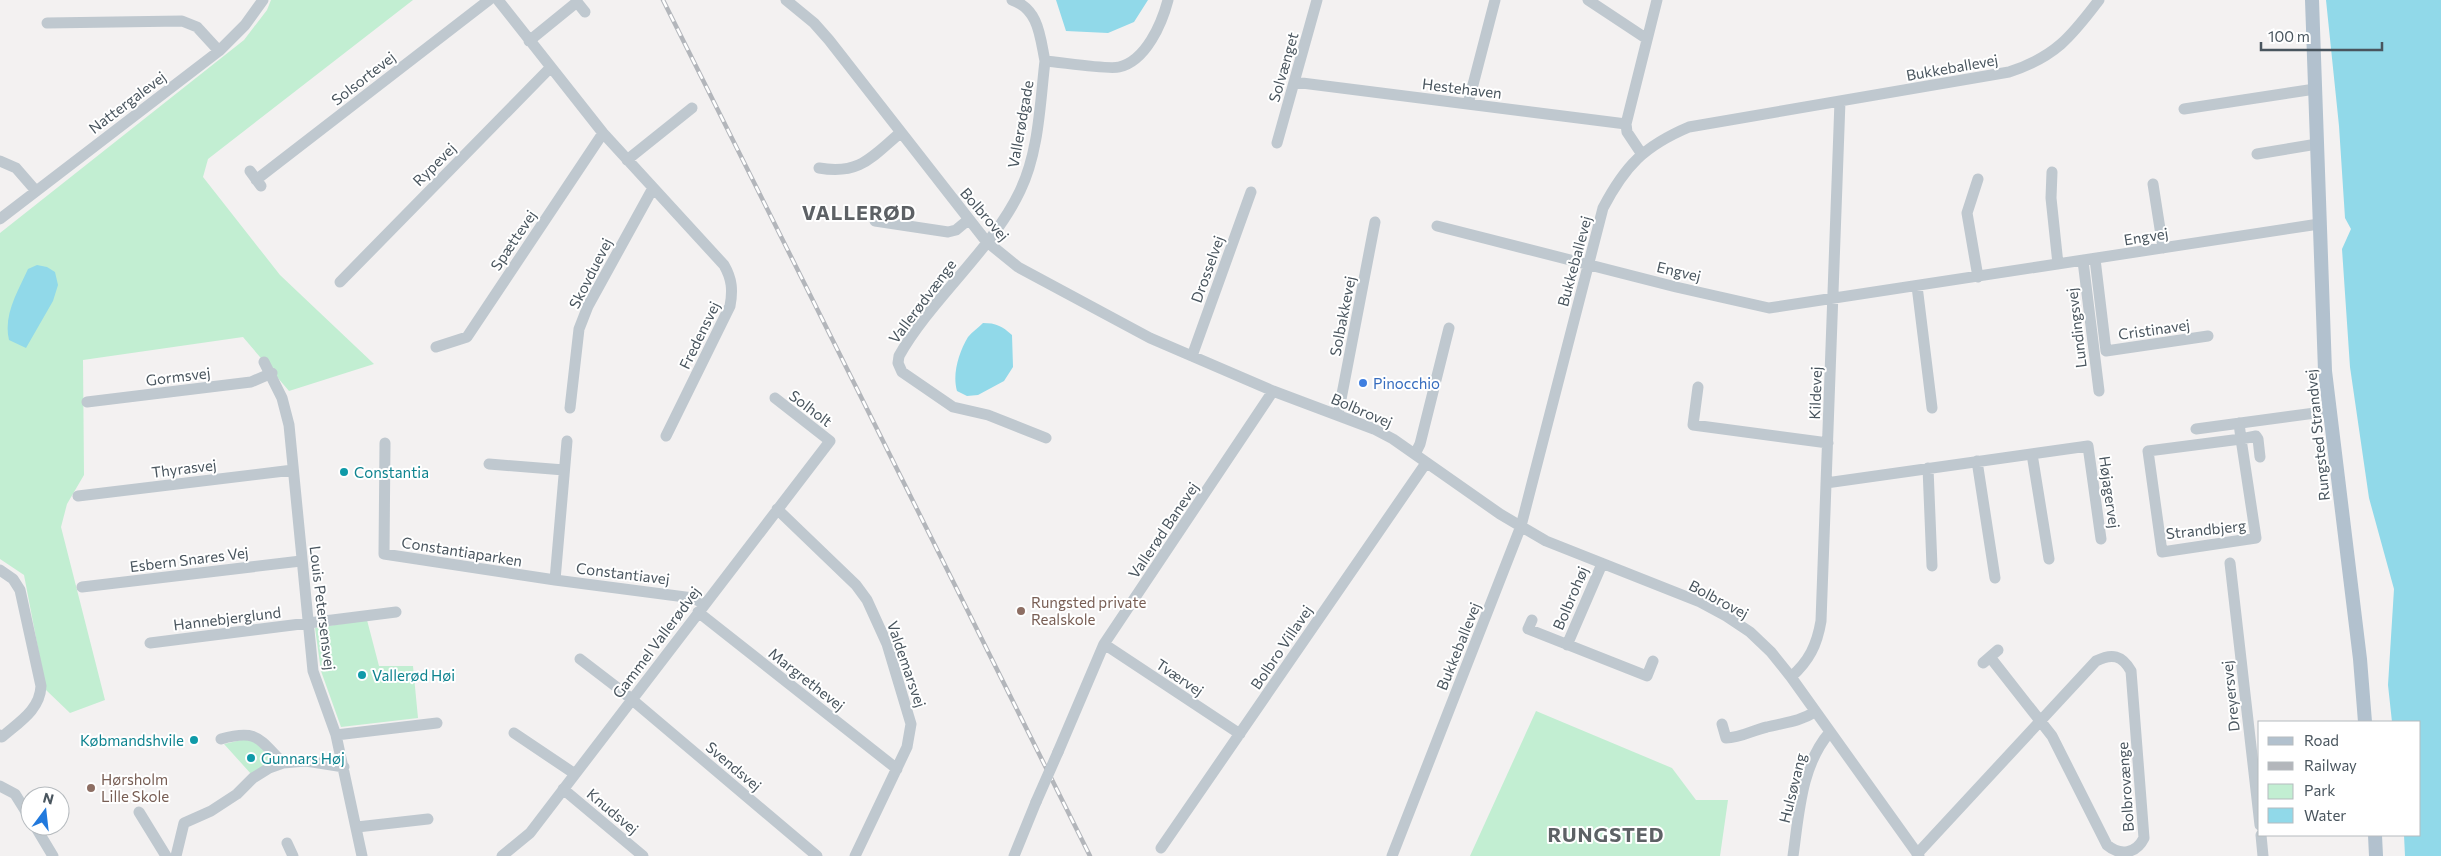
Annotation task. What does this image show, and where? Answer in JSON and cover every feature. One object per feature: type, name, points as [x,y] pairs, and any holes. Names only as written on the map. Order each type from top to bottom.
[{"type":"main road","name":"Rungsted Strandvej","points":[[2312,0],[2325,371],[2360,659],[2365,721]]},
{"type":"main road","points":[[2375,836],[2376,856]]},
{"type":"street","name":"Nattergalevej","points":[[0,219],[219,51],[245,25],[263,0]]},
{"type":"street","name":"Solsortevej","points":[[256,179],[489,0]]},
{"type":"street","name":"Fredensvej","points":[[498,0],[528,41],[603,133],[724,265],[732,285],[730,306],[666,436]]},
{"type":"street","name":"Bolbrovej","points":[[786,0],[814,23],[829,40],[986,241],[1018,267],[1150,338],[1273,391],[1374,428],[1546,541],[1700,602],[1750,632],[1771,652],[1791,677],[1918,855]]},
{"type":"street","name":"Vallerødgade","points":[[986,241],[1006,216],[1027,175],[1036,135],[1045,61],[1037,26],[1032,15],[1026,8],[1012,0]]},
{"type":"street","points":[[1045,61],[1119,67],[1137,57],[1146,47],[1156,30],[1168,0]]},
{"type":"street","name":"Solvænget","points":[[1277,143],[1317,0]]},
{"type":"street","points":[[1468,104],[1495,0]]},
{"type":"street","points":[[1588,0],[1647,39]]},
{"type":"street","points":[[1641,153],[1627,132],[1626,124],[1657,0]]},
{"type":"street","name":"Bukkeballevej","points":[[1392,856],[1521,526],[1603,208],[1626,169],[1641,153],[1668,136],[1689,127],[2009,72],[2034,64],[2056,50],[2075,32],[2100,0]]},
{"type":"street","points":[[528,41],[577,2],[586,12]]},
{"type":"street","points":[[47,23],[182,21],[196,27],[219,51]]},
{"type":"street","name":"Rypevej","points":[[340,282],[550,68]]},
{"type":"street","name":"Hestehaven","points":[[1294,82],[1626,124]]},
{"type":"street","points":[[2184,109],[2315,89]]},
{"type":"street","name":"Kildevej","points":[[1791,677],[1804,666],[1813,651],[1822,621],[1840,101]]},
{"type":"street","points":[[627,160],[692,108]]},
{"type":"street","name":"Spættevej","points":[[436,347],[468,337],[603,133]]},
{"type":"street","points":[[819,168],[836,171],[862,166],[900,133]]},
{"type":"street","points":[[2257,154],[2317,144]]},
{"type":"street","points":[[0,162],[16,168],[36,191]]},
{"type":"street","points":[[2052,172],[2051,198],[2058,264]]},
{"type":"street","points":[[1978,179],[1967,213],[1978,277]]},
{"type":"street","points":[[2153,184],[2163,248]]},
{"type":"street","name":"Skovduevej","points":[[570,408],[579,329],[588,306],[653,188]]},
{"type":"street","name":"Drosselvej","points":[[1192,356],[1251,192]]},
{"type":"street","points":[[875,221],[948,232],[956,230],[968,220]]},
{"type":"street","name":"Solbakkevej","points":[[1338,415],[1375,222]]},
{"type":"street","name":"Engvej","points":[[1437,226],[1761,308],[1833,299],[2319,224]]},
{"type":"street","name":"Vallerødvænge","points":[[986,241],[903,348],[899,356],[899,368],[954,407],[988,415],[1046,438]]},
{"type":"street","name":"Cristinavej","points":[[2095,259],[2106,351],[2208,336]]},
{"type":"street","name":"Lundingsvej","points":[[2083,260],[2099,391]]},
{"type":"street","points":[[1917,286],[1932,408]]},
{"type":"street","points":[[1415,454],[1420,444],[1449,328]]},
{"type":"street","name":"Louis Petersensvej","points":[[264,362],[272,373],[282,398],[289,425],[313,670],[336,735],[362,856]]},
{"type":"street","name":"Gormsvej","points":[[86,402],[251,382],[272,373]]},
{"type":"street","points":[[1698,387],[1693,425],[1828,443]]},
{"type":"street","name":"Vallerød Banevej","points":[[1014,856],[1104,644],[1273,391]]},
{"type":"street","name":"Solholt","points":[[775,398],[830,440]]},
{"type":"street","points":[[2196,429],[2330,411]]},
{"type":"street","name":"Strandbjerg","points":[[2239,423],[2241,439],[2256,538],[2162,552],[2148,451],[2241,439],[2256,436],[2260,457]]},
{"type":"street","name":"Gammel Vallerødvej","points":[[502,856],[530,833],[830,440]]},
{"type":"street","name":"Constantiavej","points":[[567,441],[555,580],[693,598],[701,608]]},
{"type":"street","name":"Constantiaparken","points":[[385,443],[384,554],[555,580]]},
{"type":"street","name":"Højagervej","points":[[1826,483],[2088,446],[2101,539]]},
{"type":"street","points":[[2032,454],[2049,559]]},
{"type":"street","points":[[1977,462],[1995,578]]},
{"type":"street","name":"Bolbro Villavej","points":[[1161,848],[1426,463]]},
{"type":"street","points":[[489,464],[564,470]]},
{"type":"street","points":[[1928,468],[1932,566]]},
{"type":"street","name":"Thyrasvej","points":[[78,496],[294,470]]},
{"type":"street","name":"Valdemarsvej","points":[[777,509],[856,585],[867,600],[886,644],[911,724],[907,747],[855,856]]},
{"type":"street","name":"Esbern Snares Vej","points":[[82,587],[301,561]]},
{"type":"street","name":"Dreyersvej","points":[[2230,563],[2258,808]]},
{"type":"street","name":"Bolbrohøj","points":[[1567,645],[1602,564]]},
{"type":"street","points":[[0,570],[13,579],[20,590],[41,686],[40,696],[35,707],[1,737]]},
{"type":"street","name":"Margrethevej","points":[[701,608],[897,769]]},
{"type":"street","name":"Hannebjerglund","points":[[150,643],[396,612]]},
{"type":"street","name":"Bolbrohøj","points":[[1532,620],[1528,629],[1647,676],[1653,661]]},
{"type":"street","name":"Tværvej","points":[[1104,644],[1240,734]]},
{"type":"street","name":"Bolbrovænge","points":[[1918,855],[2041,720],[2096,661],[2107,656],[2117,656],[2125,661],[2131,671],[2144,838],[2137,849],[2124,853],[2118,852],[2107,845],[2052,736],[2041,720],[1990,656]]},
{"type":"street","name":"Svendsvej","points":[[580,659],[817,856]]},
{"type":"street","points":[[1722,724],[1726,738],[1737,738],[1766,727],[1800,721],[1816,712]]},
{"type":"street","points":[[336,735],[436,723]]},
{"type":"street","name":"Hulsøvang","points":[[1793,856],[1801,801],[1810,764],[1820,744],[1830,732]]},
{"type":"street","points":[[221,739],[242,733],[258,738],[283,763]]},
{"type":"street","points":[[514,733],[575,774]]},
{"type":"street","points":[[176,856],[184,823],[212,811],[237,794],[253,778],[269,768],[283,763],[306,762],[344,767]]},
{"type":"street","points":[[0,786],[15,794],[20,802]]},
{"type":"street","name":"Knudsvej","points":[[563,789],[643,856]]},
{"type":"street","points":[[139,812],[166,856]]},
{"type":"street","points":[[357,827],[428,819]]},
{"type":"street","points":[[41,836],[53,856]]},
{"type":"street","points":[[2261,836],[2263,856]]},
{"type":"street","points":[[287,844],[293,856]]},
{"type":"green space","points":[[271,0],[413,0],[208,159],[203,177],[280,275],[374,364],[289,391],[243,337],[83,360],[84,475],[67,504],[61,527],[105,700],[70,713],[46,690],[24,575],[0,559],[0,233],[244,40],[267,10]]},
{"type":"green space","points":[[367,620],[379,666],[413,666],[418,718],[341,727],[321,671],[315,628]]},
{"type":"green space","points":[[1536,711],[1672,768],[1696,800],[1728,800],[1720,856],[1470,856]]},
{"type":"green space","points":[[250,738],[276,761],[252,775],[224,744]]},
{"type":"water","points":[[1056,0],[1148,0],[1134,22],[1108,33],[1066,31]]},
{"type":"water","points":[[2326,0],[2441,0],[2441,856],[2405,856],[2404,836],[2421,836],[2421,721],[2392,721],[2388,685],[2394,589],[2369,498],[2350,367],[2342,249],[2351,229],[2345,218],[2339,126]]},
{"type":"water","points":[[37,265],[47,267],[55,272],[58,285],[53,301],[26,348],[9,340],[8,321],[12,303],[28,269]]},
{"type":"water","points":[[983,323],[999,326],[1012,335],[1013,367],[1004,381],[978,395],[967,396],[957,391],[955,378],[957,363],[968,337]]},
{"type":"railway","points":[[663,0],[1090,856]]},
{"type":"place","name":"Pinocchio","points":[[1363,383]]},
{"type":"place","name":"Constantia","points":[[344,472]]},
{"type":"place","name":"Rungsted private Realskole","points":[[1021,611]]},
{"type":"place","name":"Vallerød Høi","points":[[362,675]]},
{"type":"place","name":"Købmandshvile","points":[[194,740]]},
{"type":"place","name":"Gunnars Høj","points":[[251,758]]},
{"type":"place","name":"Hørsholm Lille Skole","points":[[91,788]]},
{"type":"district","name":"VALLERØD","points":[[859,212]]},
{"type":"district","name":"RUNGSTED","points":[[1606,834]]}]
